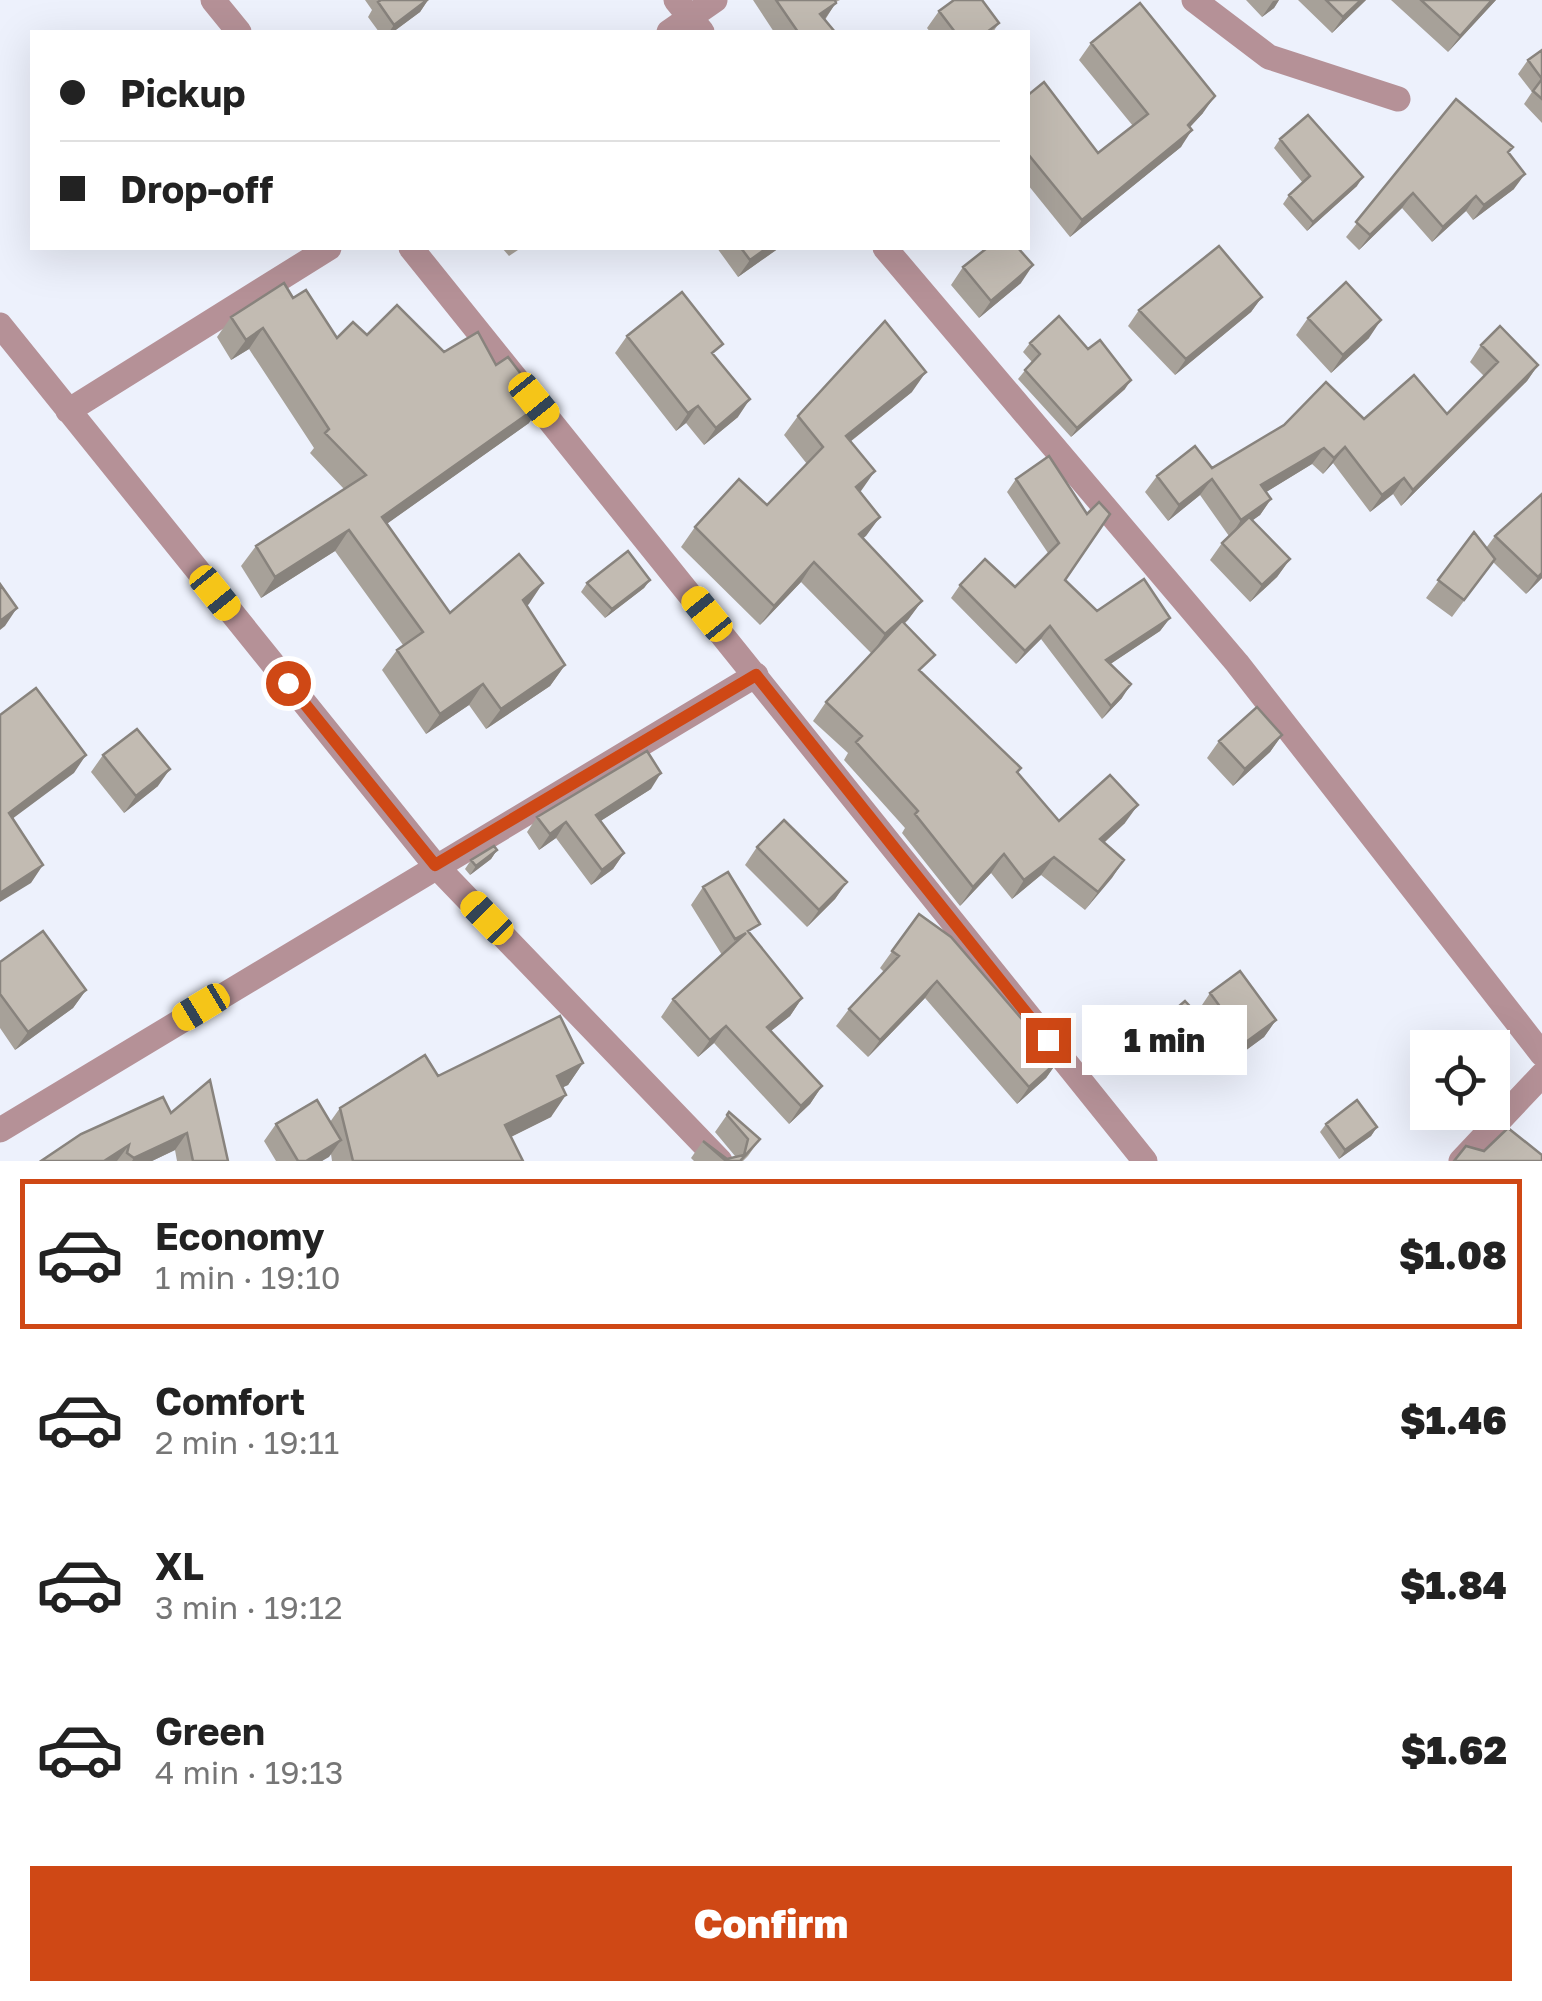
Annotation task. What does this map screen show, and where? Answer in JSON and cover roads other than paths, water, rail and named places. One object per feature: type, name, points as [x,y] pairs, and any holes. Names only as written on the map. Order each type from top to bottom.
[{"type":"street","points":[[212,0],[236,30]]},
{"type":"street","points":[[684,21],[715,0]]},
{"type":"street","points":[[1194,0],[1269,58],[1398,99]]},
{"type":"street","points":[[68,411],[326,250]]},
{"type":"street","points":[[413,250],[1144,1161]]},
{"type":"street","points":[[887,250],[1237,663],[1542,1054]]},
{"type":"street","points":[[0,326],[435,865],[720,1161]]},
{"type":"street","points":[[0,1130],[756,675]]},
{"type":"street","points":[[1462,1161],[1542,1075]]}]
